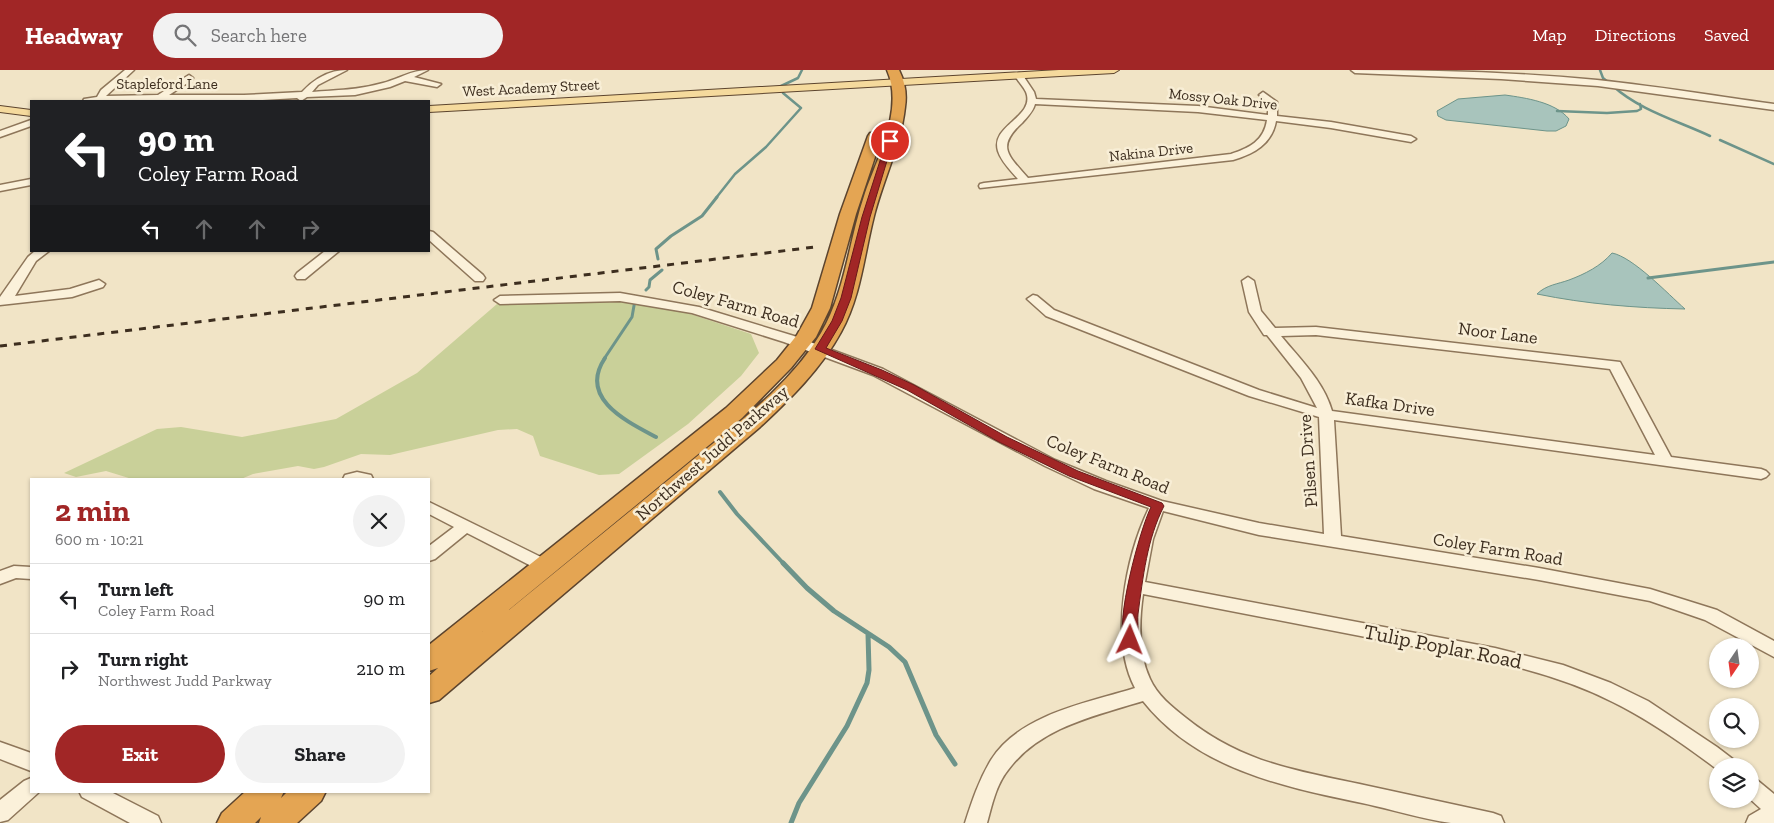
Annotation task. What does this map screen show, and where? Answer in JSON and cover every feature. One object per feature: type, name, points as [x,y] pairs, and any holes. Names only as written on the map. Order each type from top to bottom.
[{"type":"highway","name":"Northwest Judd Parkway","points":[[430,691],[758,417],[797,379],[811,346],[816,319],[825,296],[848,214],[883,114],[890,77]]},
{"type":"highway","name":"Northwest Judd Parkway","points":[[430,659],[749,400],[780,369],[811,346]]},
{"type":"highway","points":[[233,823],[266,793]]},
{"type":"highway","points":[[275,823],[308,793]]},
{"type":"main road","name":"West Academy Street","points":[[430,109],[890,77],[1018,76],[1114,70]]},
{"type":"main road","points":[[0,109],[30,112]]},
{"type":"street","points":[[100,99],[104,92],[130,70]]},
{"type":"street","points":[[300,98],[315,83],[343,70]]},
{"type":"street","name":"Stapleford Lane","points":[[94,100],[126,96],[300,98],[355,92],[380,87],[424,70]]},
{"type":"street","points":[[1355,70],[1598,82],[1774,106]]},
{"type":"street","points":[[1018,76],[1030,93],[1031,101],[1028,111],[1005,135],[1002,150],[1025,181]]},
{"type":"street","points":[[160,97],[189,78]]},
{"type":"street","points":[[404,78],[437,84]]},
{"type":"street","points":[[1263,95],[1273,102],[1273,118]]},
{"type":"street","name":"Mossy Oak Drive","points":[[1031,101],[1198,109],[1331,125],[1411,139]]},
{"type":"street","name":"Nakina Drive","points":[[984,186],[1233,157],[1256,148],[1265,141],[1270,133],[1273,118]]},
{"type":"street","points":[[4,132],[30,119]]},
{"type":"street","points":[[4,132],[30,123]]},
{"type":"street","points":[[0,188],[30,182]]},
{"type":"street","points":[[430,235],[479,278]]},
{"type":"street","points":[[3,301],[32,259],[42,252]]},
{"type":"street","points":[[301,276],[332,252]]},
{"type":"street","name":"Pilsen Drive","points":[[1248,281],[1255,312],[1269,332],[1307,376],[1322,401],[1326,415],[1333,542]]},
{"type":"street","points":[[3,301],[72,293],[99,284]]},
{"type":"street","name":"Coley Farm Road","points":[[500,300],[599,297],[639,299],[695,310],[811,346],[878,372],[1003,440],[1074,474],[1158,506],[1217,521],[1333,542],[1539,574],[1650,595],[1711,615],[1774,650]]},
{"type":"street","name":"Kafka Drive","points":[[1033,300],[1050,313],[1060,317],[1254,393],[1326,415],[1761,474]]},
{"type":"street","name":"Noor Lane","points":[[1269,332],[1316,331],[1615,365],[1665,460]]},
{"type":"street","points":[[1158,506],[1143,542],[1130,621],[1130,640],[1134,660],[1147,692],[1182,728],[1210,748],[1243,764],[1292,779],[1493,823]]},
{"type":"street","points":[[430,508],[545,566]]},
{"type":"street","points":[[430,554],[466,526]]},
{"type":"street","points":[[0,578],[14,572],[30,573]]},
{"type":"street","name":"Tulip Poplar Road","points":[[1136,586],[1477,652],[1560,670],[1605,688],[1653,713],[1715,758]]},
{"type":"street","points":[[976,823],[980,803],[994,771],[1006,755],[1028,735],[1049,724],[1147,692]]},
{"type":"street","points":[[0,750],[30,762]]},
{"type":"street","points":[[0,812],[30,788]]},
{"type":"street","points":[[94,793],[150,823]]},
{"type":"street","points":[[1759,794],[1774,807]]},
{"type":"street","points":[[1757,823],[1774,813]]},
{"type":"green space","points":[[881,134],[885,134],[884,141],[854,238],[848,238]]},
{"type":"green space","points":[[619,300],[654,302],[751,334],[759,353],[741,376],[688,424],[619,474],[599,475],[540,456],[533,436],[517,429],[498,430],[390,455],[361,454],[314,469],[298,466],[253,474],[243,478],[129,478],[106,471],[76,477],[64,473],[157,429],[181,427],[242,437],[336,419],[417,373],[497,304]]},
{"type":"water","points":[[1505,95],[1540,102],[1556,109],[1569,119],[1566,126],[1556,131],[1547,131],[1446,120],[1438,116],[1437,111],[1458,99]]},
{"type":"water","points":[[1612,253],[1630,261],[1685,309],[1611,305],[1537,294],[1548,287],[1569,280],[1598,266]]},
{"type":"waterway","points":[[781,86],[798,78],[802,70]]},
{"type":"waterway","points":[[1600,70],[1603,78],[1608,82]]},
{"type":"waterway","points":[[1613,86],[1640,105]]},
{"type":"waterway","points":[[716,198],[735,174],[766,147],[801,108],[783,93]]},
{"type":"waterway","points":[[1557,111],[1607,113],[1637,111],[1641,109],[1640,105]]},
{"type":"waterway","points":[[1640,105],[1710,136]]},
{"type":"waterway","points":[[1720,140],[1774,164]]},
{"type":"waterway","points":[[658,259],[656,249],[671,236],[702,216],[717,197]]},
{"type":"waterway","points":[[1648,278],[1774,262]]},
{"type":"waterway","points":[[646,290],[649,287],[650,280],[662,270]]},
{"type":"waterway","points":[[604,359],[632,317],[635,300]]},
{"type":"waterway","points":[[605,358],[598,372],[597,385],[601,396],[620,416],[656,437]]},
{"type":"waterway","points":[[720,492],[737,514],[784,564]]},
{"type":"waterway","points":[[783,563],[807,588],[834,611],[889,647],[905,662],[936,735],[955,764]]},
{"type":"waterway","points":[[791,823],[799,803],[847,726],[867,683],[869,670],[868,634]]},
{"type":"railway","points":[[0,346],[815,247]]},
{"type":"route","points":[[890,141],[866,217],[846,298],[837,321],[820,349],[878,372],[1003,440],[1074,474],[1158,506],[1143,542],[1130,621],[1130,640]]}]
